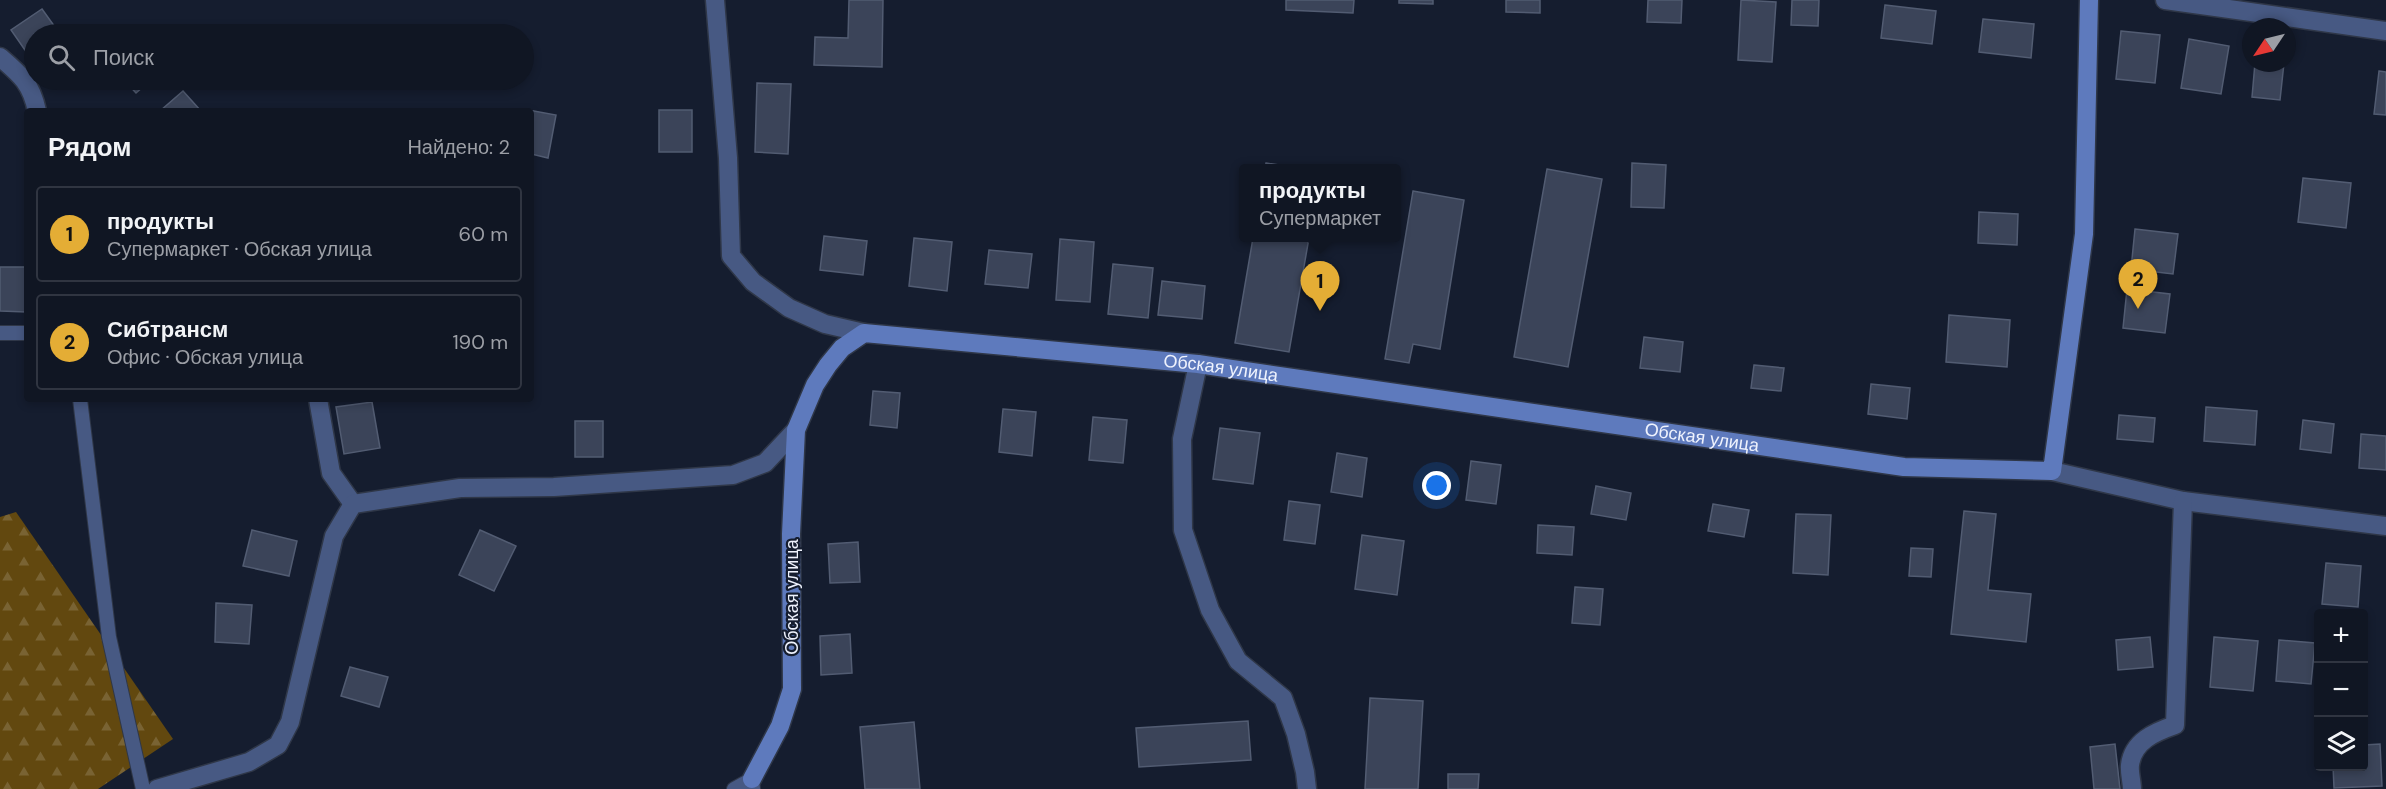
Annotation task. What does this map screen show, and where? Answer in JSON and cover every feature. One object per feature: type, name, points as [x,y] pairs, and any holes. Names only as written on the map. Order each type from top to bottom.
[{"type":"street","points":[[715,0],[728,158],[731,256],[753,282],[789,308],[825,324],[864,333]]},
{"type":"street","points":[[2089,0],[2084,234],[2052,471],[2183,501],[2386,526]]},
{"type":"street","points":[[2165,0],[2386,31]]},
{"type":"street","points":[[0,57],[24,77]]},
{"type":"street","points":[[31,90],[37,108]]},
{"type":"street","name":"Обская улица","points":[[752,784],[780,726],[792,688],[791,534],[796,430],[814,385],[842,348],[864,333],[1198,364],[1904,467],[2052,471]]},
{"type":"street","points":[[1198,364],[1182,438],[1183,530],[1210,609],[1238,661],[1283,698],[1296,734],[1307,789]]},
{"type":"street","points":[[319,402],[331,473],[353,504]]},
{"type":"street","points":[[353,504],[460,488],[554,487],[733,475],[765,463],[796,430]]},
{"type":"street","points":[[2132,789],[2130,765],[2137,746],[2154,733],[2175,725],[2183,501]]},
{"type":"street","points":[[157,789],[249,762],[278,745],[290,722],[334,536],[353,504]]},
{"type":"lane","points":[[0,333],[24,333]]},
{"type":"lane","points":[[80,402],[109,637],[143,789]]},
{"type":"lane","points":[[734,789],[752,784]]},
{"type":"green space","points":[[16,512],[173,739],[98,789],[0,789],[0,517]]},
{"type":"building","points":[[849,0],[883,0],[882,67],[814,65],[815,37],[848,38]]},
{"type":"building","points":[[1286,0],[1354,0],[1353,13],[1286,10]]},
{"type":"building","points":[[1399,0],[1433,0],[1433,4],[1399,3]]},
{"type":"building","points":[[1506,0],[1540,0],[1540,13],[1506,12]]},
{"type":"building","points":[[1648,0],[1682,0],[1681,23],[1647,22]]},
{"type":"building","points":[[1741,0],[1776,2],[1772,62],[1738,60]]},
{"type":"building","points":[[1792,0],[1819,0],[1818,26],[1791,25]]},
{"type":"building","points":[[1885,5],[1936,11],[1932,44],[1881,38]]},
{"type":"building","points":[[42,9],[53,24],[24,24],[24,49],[11,30]]},
{"type":"building","points":[[1983,19],[2034,24],[2031,58],[1979,52]]},
{"type":"building","points":[[2121,31],[2160,35],[2155,83],[2116,79]]},
{"type":"building","points":[[2189,39],[2229,46],[2221,94],[2181,88]]},
{"type":"building","points":[[2379,71],[2386,72],[2386,115],[2374,114]]},
{"type":"building","points":[[2254,72],[2283,72],[2280,100],[2252,97]]},
{"type":"building","points":[[757,83],[791,84],[788,154],[755,152]]},
{"type":"building","points":[[183,91],[198,108],[163,108]]},
{"type":"building","points":[[659,110],[692,110],[692,152],[659,152]]},
{"type":"building","points":[[534,111],[556,115],[548,158],[534,155]]},
{"type":"building","points":[[1632,163],[1666,165],[1664,208],[1631,207]]},
{"type":"building","points":[[1547,169],[1602,179],[1568,367],[1514,357]]},
{"type":"building","points":[[2303,178],[2351,183],[2346,228],[2298,222]]},
{"type":"building","points":[[1413,191],[1464,200],[1440,349],[1413,344],[1409,363],[1385,359]]},
{"type":"building","points":[[1979,212],[2018,214],[2017,245],[1978,243]]},
{"type":"building","points":[[2135,229],[2178,234],[2173,274],[2131,269]]},
{"type":"building","points":[[824,236],[867,241],[863,275],[820,270]]},
{"type":"building","points":[[914,238],[952,242],[947,291],[909,286]]},
{"type":"building","points":[[1060,239],[1094,242],[1090,302],[1056,300]]},
{"type":"building","points":[[1252,242],[1308,242],[1289,352],[1235,343]]},
{"type":"building","points":[[989,250],[1032,254],[1028,288],[985,284]]},
{"type":"building","points":[[1113,264],[1153,268],[1148,318],[1108,314]]},
{"type":"building","points":[[0,267],[24,267],[24,312],[0,311]]},
{"type":"building","points":[[1162,281],[1205,286],[1202,319],[1158,315]]},
{"type":"building","points":[[2127,289],[2170,294],[2165,333],[2123,328]]},
{"type":"building","points":[[1949,315],[2010,320],[2007,367],[1946,362]]},
{"type":"building","points":[[1644,337],[1683,342],[1680,372],[1640,368]]},
{"type":"building","points":[[1754,365],[1784,368],[1781,391],[1751,388]]},
{"type":"building","points":[[1871,384],[1910,388],[1907,419],[1868,414]]},
{"type":"building","points":[[873,391],[900,393],[897,428],[870,425]]},
{"type":"building","points":[[372,402],[380,448],[344,454],[336,407]]},
{"type":"building","points":[[2206,407],[2257,411],[2255,445],[2204,441]]},
{"type":"building","points":[[1003,409],[1036,412],[1032,456],[999,452]]},
{"type":"building","points":[[2119,415],[2155,418],[2153,442],[2117,439]]},
{"type":"building","points":[[1093,417],[1127,420],[1123,463],[1089,460]]},
{"type":"building","points":[[2303,420],[2334,424],[2331,453],[2300,449]]},
{"type":"building","points":[[575,421],[603,421],[603,457],[575,457]]},
{"type":"building","points":[[1220,428],[1260,433],[1253,484],[1213,479]]},
{"type":"building","points":[[2361,434],[2386,436],[2386,470],[2359,468]]},
{"type":"building","points":[[1337,453],[1367,458],[1362,497],[1331,492]]},
{"type":"building","points":[[1471,461],[1501,465],[1496,504],[1466,500]]},
{"type":"building","points":[[1596,486],[1631,493],[1626,520],[1591,514]]},
{"type":"building","points":[[1289,501],[1320,505],[1315,544],[1284,540]]},
{"type":"building","points":[[1713,504],[1749,510],[1744,537],[1708,531]]},
{"type":"building","points":[[1964,511],[1996,514],[1988,590],[2031,594],[2026,642],[1951,634]]},
{"type":"building","points":[[1796,514],[1831,515],[1828,575],[1793,573]]},
{"type":"building","points":[[1538,525],[1574,527],[1572,555],[1537,553]]},
{"type":"building","points":[[252,530],[297,541],[289,576],[243,566]]},
{"type":"building","points":[[480,530],[516,546],[494,591],[459,575]]},
{"type":"building","points":[[1362,535],[1404,541],[1397,595],[1355,589]]},
{"type":"building","points":[[858,542],[860,582],[830,583],[828,544]]},
{"type":"building","points":[[1911,548],[1933,549],[1931,577],[1909,576]]},
{"type":"building","points":[[2326,563],[2361,566],[2358,607],[2322,604]]},
{"type":"building","points":[[1575,587],[1603,589],[1600,625],[1572,623]]},
{"type":"building","points":[[216,603],[252,605],[249,644],[215,642]]},
{"type":"building","points":[[850,634],[852,673],[821,675],[820,636]]},
{"type":"building","points":[[2150,637],[2153,667],[2118,670],[2116,640]]},
{"type":"building","points":[[2214,637],[2258,641],[2253,691],[2210,687]]},
{"type":"building","points":[[2279,640],[2314,643],[2311,684],[2276,681]]},
{"type":"building","points":[[350,667],[388,677],[379,707],[341,696]]},
{"type":"building","points":[[1370,698],[1423,701],[1418,789],[1365,789]]},
{"type":"building","points":[[1248,721],[1251,760],[1139,767],[1136,728]]},
{"type":"building","points":[[914,722],[920,789],[865,789],[860,727]]},
{"type":"building","points":[[2115,744],[2120,789],[2094,789],[2090,747]]},
{"type":"building","points":[[2380,744],[2382,786],[2334,788],[2333,771],[2368,771],[2368,745]]},
{"type":"building","points":[[1448,774],[1479,774],[1478,789],[1448,789]]},
{"type":"place","name":"Сибтрансм","points":[[2138,309]]},
{"type":"place","name":"продукты","points":[[1320,311]]}]
